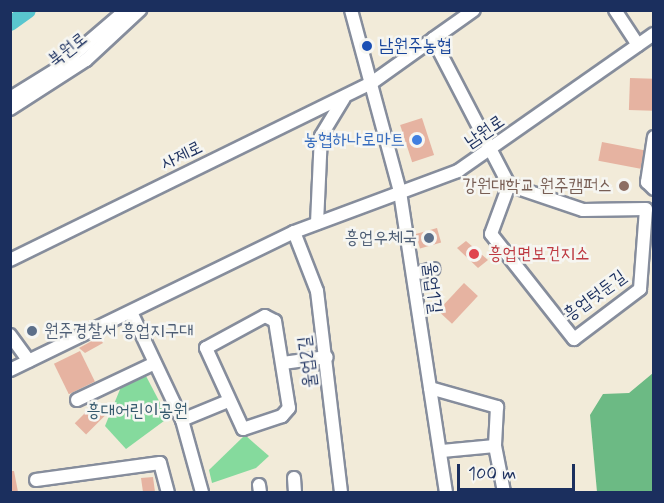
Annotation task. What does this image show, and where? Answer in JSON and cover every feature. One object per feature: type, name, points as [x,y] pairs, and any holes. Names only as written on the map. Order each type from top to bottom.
[{"type":"street","name":"북원로","points":[[10,98],[57,69],[126,10]]},
{"type":"street","name":"북원로","points":[[10,109],[86,60],[140,10]]},
{"type":"street","points":[[351,10],[399,192]]},
{"type":"street","name":"사제로","points":[[10,260],[370,84],[474,10]]},
{"type":"street","points":[[615,10],[638,45]]},
{"type":"street","name":"남원로","points":[[10,370],[294,232],[458,171],[495,148],[654,34]]},
{"type":"street","points":[[433,39],[495,148],[509,185]]},
{"type":"street","points":[[317,223],[321,136],[344,97]]},
{"type":"street","points":[[654,137],[646,182],[654,189]]},
{"type":"street","name":"흥업텃둔길","points":[[509,185],[583,210],[650,212],[640,290],[574,339],[491,234],[509,185]]},
{"type":"street","name":"울업1길","points":[[399,192],[442,451],[446,492]]},
{"type":"street","name":"울업2길","points":[[294,232],[316,291],[327,357],[341,492]]},
{"type":"street","points":[[413,274],[433,269]]},
{"type":"street","points":[[131,312],[182,420],[202,492]]},
{"type":"street","points":[[272,316],[283,363],[289,408],[282,416],[243,429],[206,354],[209,344],[272,316]]},
{"type":"street","points":[[10,335],[29,361]]},
{"type":"street","points":[[283,363],[327,357]]},
{"type":"street","points":[[77,400],[155,363]]},
{"type":"street","points":[[430,388],[497,407],[495,446],[504,492]]},
{"type":"street","points":[[182,420],[228,401]]},
{"type":"street","points":[[442,451],[495,446]]},
{"type":"street","points":[[36,480],[160,463],[168,492]]},
{"type":"street","points":[[294,478],[296,492]]},
{"type":"green space","points":[[653,373],[653,492],[597,492],[590,415],[603,394],[629,393]]},
{"type":"green space","name":"흥대어린이공원","points":[[146,376],[168,418],[126,449],[105,426],[123,382]]},
{"type":"green space","points":[[245,435],[269,456],[256,468],[212,483],[209,470]]},
{"type":"building","points":[[630,78],[654,79],[653,111],[629,110]]},
{"type":"building","name":"농협하나로마트","points":[[422,118],[434,155],[412,162],[400,125]]},
{"type":"building","points":[[602,142],[644,150],[641,169],[598,161]]},
{"type":"building","name":"흥업우체국","points":[[437,228],[441,242],[420,248],[416,234]]},
{"type":"building","name":"흥업면보건지소","points":[[466,241],[488,260],[478,268],[457,248]]},
{"type":"building","points":[[464,283],[478,296],[452,324],[438,311]]},
{"type":"building","points":[[99,337],[103,343],[85,353],[79,348]]},
{"type":"building","points":[[80,351],[95,382],[69,394],[54,364]]},
{"type":"building","points":[[96,402],[107,413],[86,435],[75,423]]},
{"type":"building","points":[[10,471],[14,471],[18,492],[10,492]]},
{"type":"building","points":[[153,477],[155,492],[143,492],[141,478]]},
{"type":"waterway","points":[[10,23],[28,10]]},
{"type":"place","name":"남원주농협","points":[[367,46]]},
{"type":"place","name":"농협하나로마트","points":[[417,140]]},
{"type":"place","name":"강원대학교 원주캠퍼스","points":[[624,186]]},
{"type":"place","name":"흥업우체국","points":[[429,238]]},
{"type":"place","name":"흥업면보건지소","points":[[474,254]]},
{"type":"place","name":"원주경찰서 흥업지구대","points":[[32,331]]}]
